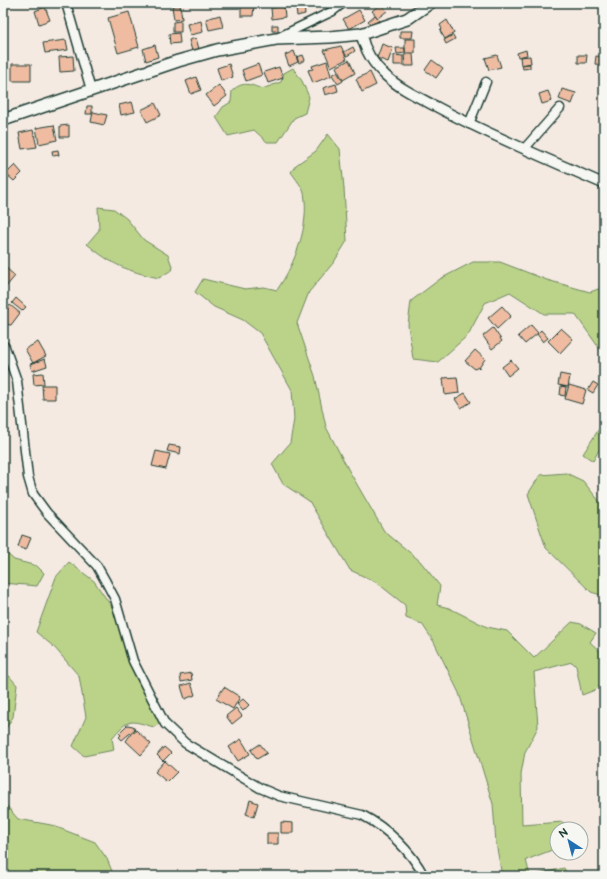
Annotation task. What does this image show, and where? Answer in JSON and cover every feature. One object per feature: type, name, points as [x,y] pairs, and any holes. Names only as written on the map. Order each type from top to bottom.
[{"type":"main road","points":[[3,120],[217,50],[276,39],[330,38],[361,34],[407,19],[430,3]]},
{"type":"street","points":[[66,3],[91,90]]},
{"type":"street","points":[[276,39],[333,11],[343,3]]},
{"type":"street","points":[[361,34],[363,45],[370,58],[386,76],[405,90],[469,124],[604,184]]},
{"type":"street","points":[[469,124],[486,82]]},
{"type":"street","points":[[525,148],[560,108]]},
{"type":"street","points":[[3,345],[17,381],[28,477],[33,494],[47,514],[97,566],[115,598],[133,660],[166,724],[185,743],[260,788],[279,796],[362,815],[374,821],[388,831],[424,876]]},
{"type":"green space","points":[[293,68],[302,81],[309,97],[305,113],[294,118],[278,142],[267,142],[254,130],[228,136],[216,117],[223,107],[231,102],[232,91],[239,86],[246,84],[262,89],[281,82],[284,73]]},
{"type":"green space","points":[[328,134],[340,149],[347,241],[334,262],[309,292],[297,323],[315,376],[326,427],[348,469],[384,531],[420,561],[440,586],[437,605],[449,608],[487,627],[507,631],[534,658],[572,622],[581,624],[596,633],[590,642],[604,655],[604,682],[595,690],[582,695],[576,666],[572,662],[534,672],[538,727],[525,752],[521,774],[522,825],[549,823],[549,851],[526,860],[530,876],[502,876],[496,843],[493,804],[459,693],[434,642],[422,624],[406,618],[405,605],[376,582],[350,570],[309,501],[283,484],[272,464],[290,443],[294,419],[292,390],[260,333],[243,320],[214,307],[195,292],[203,279],[245,289],[264,287],[277,290],[290,268],[300,244],[305,218],[304,193],[291,172],[296,165],[316,151]]},
{"type":"green space","points":[[98,207],[114,209],[127,219],[144,240],[168,255],[173,269],[159,278],[138,273],[112,262],[87,244],[99,230]]},
{"type":"green space","points":[[473,262],[500,262],[547,280],[590,292],[604,287],[604,355],[575,314],[544,314],[510,292],[485,303],[468,335],[438,362],[413,359],[408,325],[411,301],[440,279]]},
{"type":"green space","points":[[604,421],[604,446],[599,450],[593,461],[583,454]]},
{"type":"green space","points":[[566,473],[583,481],[604,507],[604,596],[591,592],[546,548],[528,494],[540,475]]},
{"type":"green space","points":[[3,550],[14,560],[37,566],[44,573],[37,586],[3,583]]},
{"type":"green space","points":[[69,562],[94,581],[118,616],[126,656],[147,688],[164,721],[154,727],[130,722],[122,727],[112,738],[114,750],[84,756],[73,746],[86,717],[79,676],[54,647],[36,632],[56,577]]},
{"type":"green space","points":[[3,669],[17,685],[13,717],[3,733]]},
{"type":"green space","points":[[3,792],[5,804],[18,819],[51,825],[95,842],[107,859],[114,876],[3,876]]},
{"type":"green space","points":[[564,868],[568,876],[530,876]]},
{"type":"building","points":[[241,4],[254,5],[253,16],[241,16]]},
{"type":"building","points":[[381,4],[387,11],[378,18],[372,11]]},
{"type":"building","points":[[180,5],[182,19],[174,20],[172,6]]},
{"type":"building","points":[[304,6],[305,14],[297,16],[296,8]]},
{"type":"building","points":[[45,7],[50,20],[39,24],[35,11]]},
{"type":"building","points":[[284,7],[285,17],[272,19],[271,8]]},
{"type":"building","points":[[359,10],[365,20],[349,29],[343,19]]},
{"type":"building","points":[[129,12],[139,47],[118,53],[108,18]]},
{"type":"building","points":[[220,15],[223,27],[209,30],[206,19]]},
{"type":"building","points":[[375,15],[379,20],[372,26],[368,21]]},
{"type":"building","points":[[447,20],[454,33],[445,39],[440,31],[442,29],[440,25]]},
{"type":"building","points":[[181,21],[181,32],[173,32],[173,22]]},
{"type":"building","points":[[201,21],[203,32],[190,35],[187,24]]},
{"type":"building","points":[[272,25],[278,25],[278,31],[272,31]]},
{"type":"building","points":[[400,31],[413,31],[412,38],[400,38]]},
{"type":"building","points":[[179,33],[180,43],[170,44],[169,34]]},
{"type":"building","points":[[453,35],[455,39],[446,44],[444,40]]},
{"type":"building","points":[[196,38],[199,49],[192,51],[189,40]]},
{"type":"building","points":[[405,39],[415,39],[415,53],[405,53]]},
{"type":"building","points":[[66,40],[68,50],[45,53],[43,43]]},
{"type":"building","points":[[382,44],[393,48],[388,62],[377,58]]},
{"type":"building","points":[[155,45],[158,57],[146,61],[143,49]]},
{"type":"building","points":[[341,46],[347,59],[331,67],[324,50]]},
{"type":"building","points":[[353,47],[355,51],[347,56],[344,52]]},
{"type":"building","points":[[396,48],[405,48],[405,53],[397,54]]},
{"type":"building","points":[[526,50],[527,55],[518,57],[517,53]]},
{"type":"building","points":[[294,51],[298,62],[289,66],[285,55]]},
{"type":"building","points":[[413,54],[414,66],[405,66],[404,55]]},
{"type":"building","points":[[303,55],[305,60],[299,63],[297,57]]},
{"type":"building","points":[[394,55],[403,56],[403,65],[394,65]]},
{"type":"building","points":[[497,55],[501,67],[489,70],[485,58]]},
{"type":"building","points":[[578,55],[587,55],[586,63],[578,63]]},
{"type":"building","points":[[73,56],[74,71],[60,72],[59,57]]},
{"type":"building","points":[[530,56],[531,63],[521,65],[520,57]]},
{"type":"building","points":[[596,56],[604,57],[603,65],[595,64]]},
{"type":"building","points":[[349,60],[355,73],[343,80],[336,67]]},
{"type":"building","points":[[432,60],[443,68],[436,78],[425,70]]},
{"type":"building","points":[[327,61],[331,76],[313,83],[308,70],[313,69],[312,66]]},
{"type":"building","points":[[12,64],[31,64],[31,81],[12,81]]},
{"type":"building","points":[[229,64],[233,77],[221,81],[217,68]]},
{"type":"building","points":[[258,64],[262,75],[246,81],[242,70]]},
{"type":"building","points":[[530,64],[530,68],[523,69],[522,65]]},
{"type":"building","points":[[279,67],[283,78],[268,83],[264,72]]},
{"type":"building","points":[[337,72],[343,81],[338,84],[332,75]]},
{"type":"building","points":[[370,72],[376,85],[362,92],[356,79]]},
{"type":"building","points":[[196,77],[201,90],[191,94],[186,81]]},
{"type":"building","points":[[336,84],[338,91],[325,95],[323,88]]},
{"type":"building","points":[[219,85],[227,96],[214,106],[206,95]]},
{"type":"building","points":[[562,89],[576,93],[572,104],[559,99]]},
{"type":"building","points":[[548,91],[552,101],[542,104],[539,94]]},
{"type":"building","points":[[132,102],[135,112],[121,115],[119,105]]},
{"type":"building","points":[[155,103],[161,115],[147,122],[141,110]]},
{"type":"building","points":[[87,106],[92,106],[92,114],[86,114]]},
{"type":"building","points":[[93,112],[107,115],[104,125],[91,122]]},
{"type":"building","points":[[54,125],[57,140],[39,144],[36,128]]},
{"type":"building","points":[[69,125],[69,137],[60,137],[60,126]]},
{"type":"building","points":[[33,130],[37,147],[22,149],[19,133]]},
{"type":"building","points":[[58,150],[59,155],[53,156],[52,151]]},
{"type":"building","points":[[15,165],[22,173],[14,181],[6,174]]},
{"type":"building","points":[[603,231],[604,232],[604,245],[599,243]]},
{"type":"building","points":[[4,266],[15,276],[5,288],[3,286]]},
{"type":"building","points":[[16,298],[26,307],[22,311],[12,303]]},
{"type":"building","points":[[10,305],[20,313],[11,325],[3,324],[3,315]]},
{"type":"building","points":[[502,306],[511,316],[497,329],[488,318]]},
{"type":"building","points":[[531,325],[538,333],[525,344],[518,336]]},
{"type":"building","points":[[493,328],[502,341],[492,349],[483,336]]},
{"type":"building","points":[[561,328],[573,339],[560,353],[548,341]]},
{"type":"building","points":[[541,330],[548,338],[543,342],[537,334]]},
{"type":"building","points":[[38,342],[46,356],[33,363],[25,349]]},
{"type":"building","points":[[475,350],[485,359],[479,368],[478,367],[475,369],[465,361]]},
{"type":"building","points":[[45,359],[47,366],[32,371],[30,364]]},
{"type":"building","points":[[511,360],[518,368],[508,376],[502,367]]},
{"type":"building","points":[[43,373],[44,384],[34,385],[33,374]]},
{"type":"building","points":[[560,374],[570,376],[568,387],[558,385]]},
{"type":"building","points":[[457,377],[459,393],[445,395],[443,378]]},
{"type":"building","points":[[593,382],[598,385],[593,393],[588,390]]},
{"type":"building","points":[[42,385],[55,385],[55,399],[43,399]]},
{"type":"building","points":[[569,385],[586,390],[582,404],[565,399]]},
{"type":"building","points":[[561,386],[566,387],[565,396],[560,395]]},
{"type":"building","points":[[465,393],[471,402],[461,408],[455,399]]},
{"type":"building","points":[[169,445],[181,447],[180,454],[167,451]]},
{"type":"building","points":[[156,451],[170,454],[166,469],[152,466]]},
{"type":"building","points":[[22,535],[31,538],[26,550],[18,547]]},
{"type":"building","points":[[191,673],[192,680],[181,682],[180,675]]},
{"type":"building","points":[[191,683],[195,695],[185,699],[181,686]]},
{"type":"building","points":[[224,687],[240,697],[233,709],[216,699]]},
{"type":"building","points":[[243,699],[249,705],[243,711],[237,704]]},
{"type":"building","points":[[236,708],[242,716],[232,724],[226,716]]},
{"type":"building","points":[[127,725],[133,726],[135,729],[122,740],[119,737],[121,735],[119,733]]},
{"type":"building","points":[[136,730],[151,744],[141,755],[126,741],[133,731],[134,733]]},
{"type":"building","points":[[241,739],[250,754],[238,761],[229,747]]},
{"type":"building","points":[[260,744],[267,753],[257,759],[251,750]]},
{"type":"building","points":[[164,747],[171,753],[163,761],[157,755]]},
{"type":"building","points":[[165,761],[177,772],[167,782],[155,772]]},
{"type":"building","points":[[250,800],[258,803],[254,817],[246,814]]},
{"type":"building","points":[[281,822],[293,823],[293,833],[281,833]]},
{"type":"building","points":[[267,833],[278,833],[278,844],[267,844]]}]
